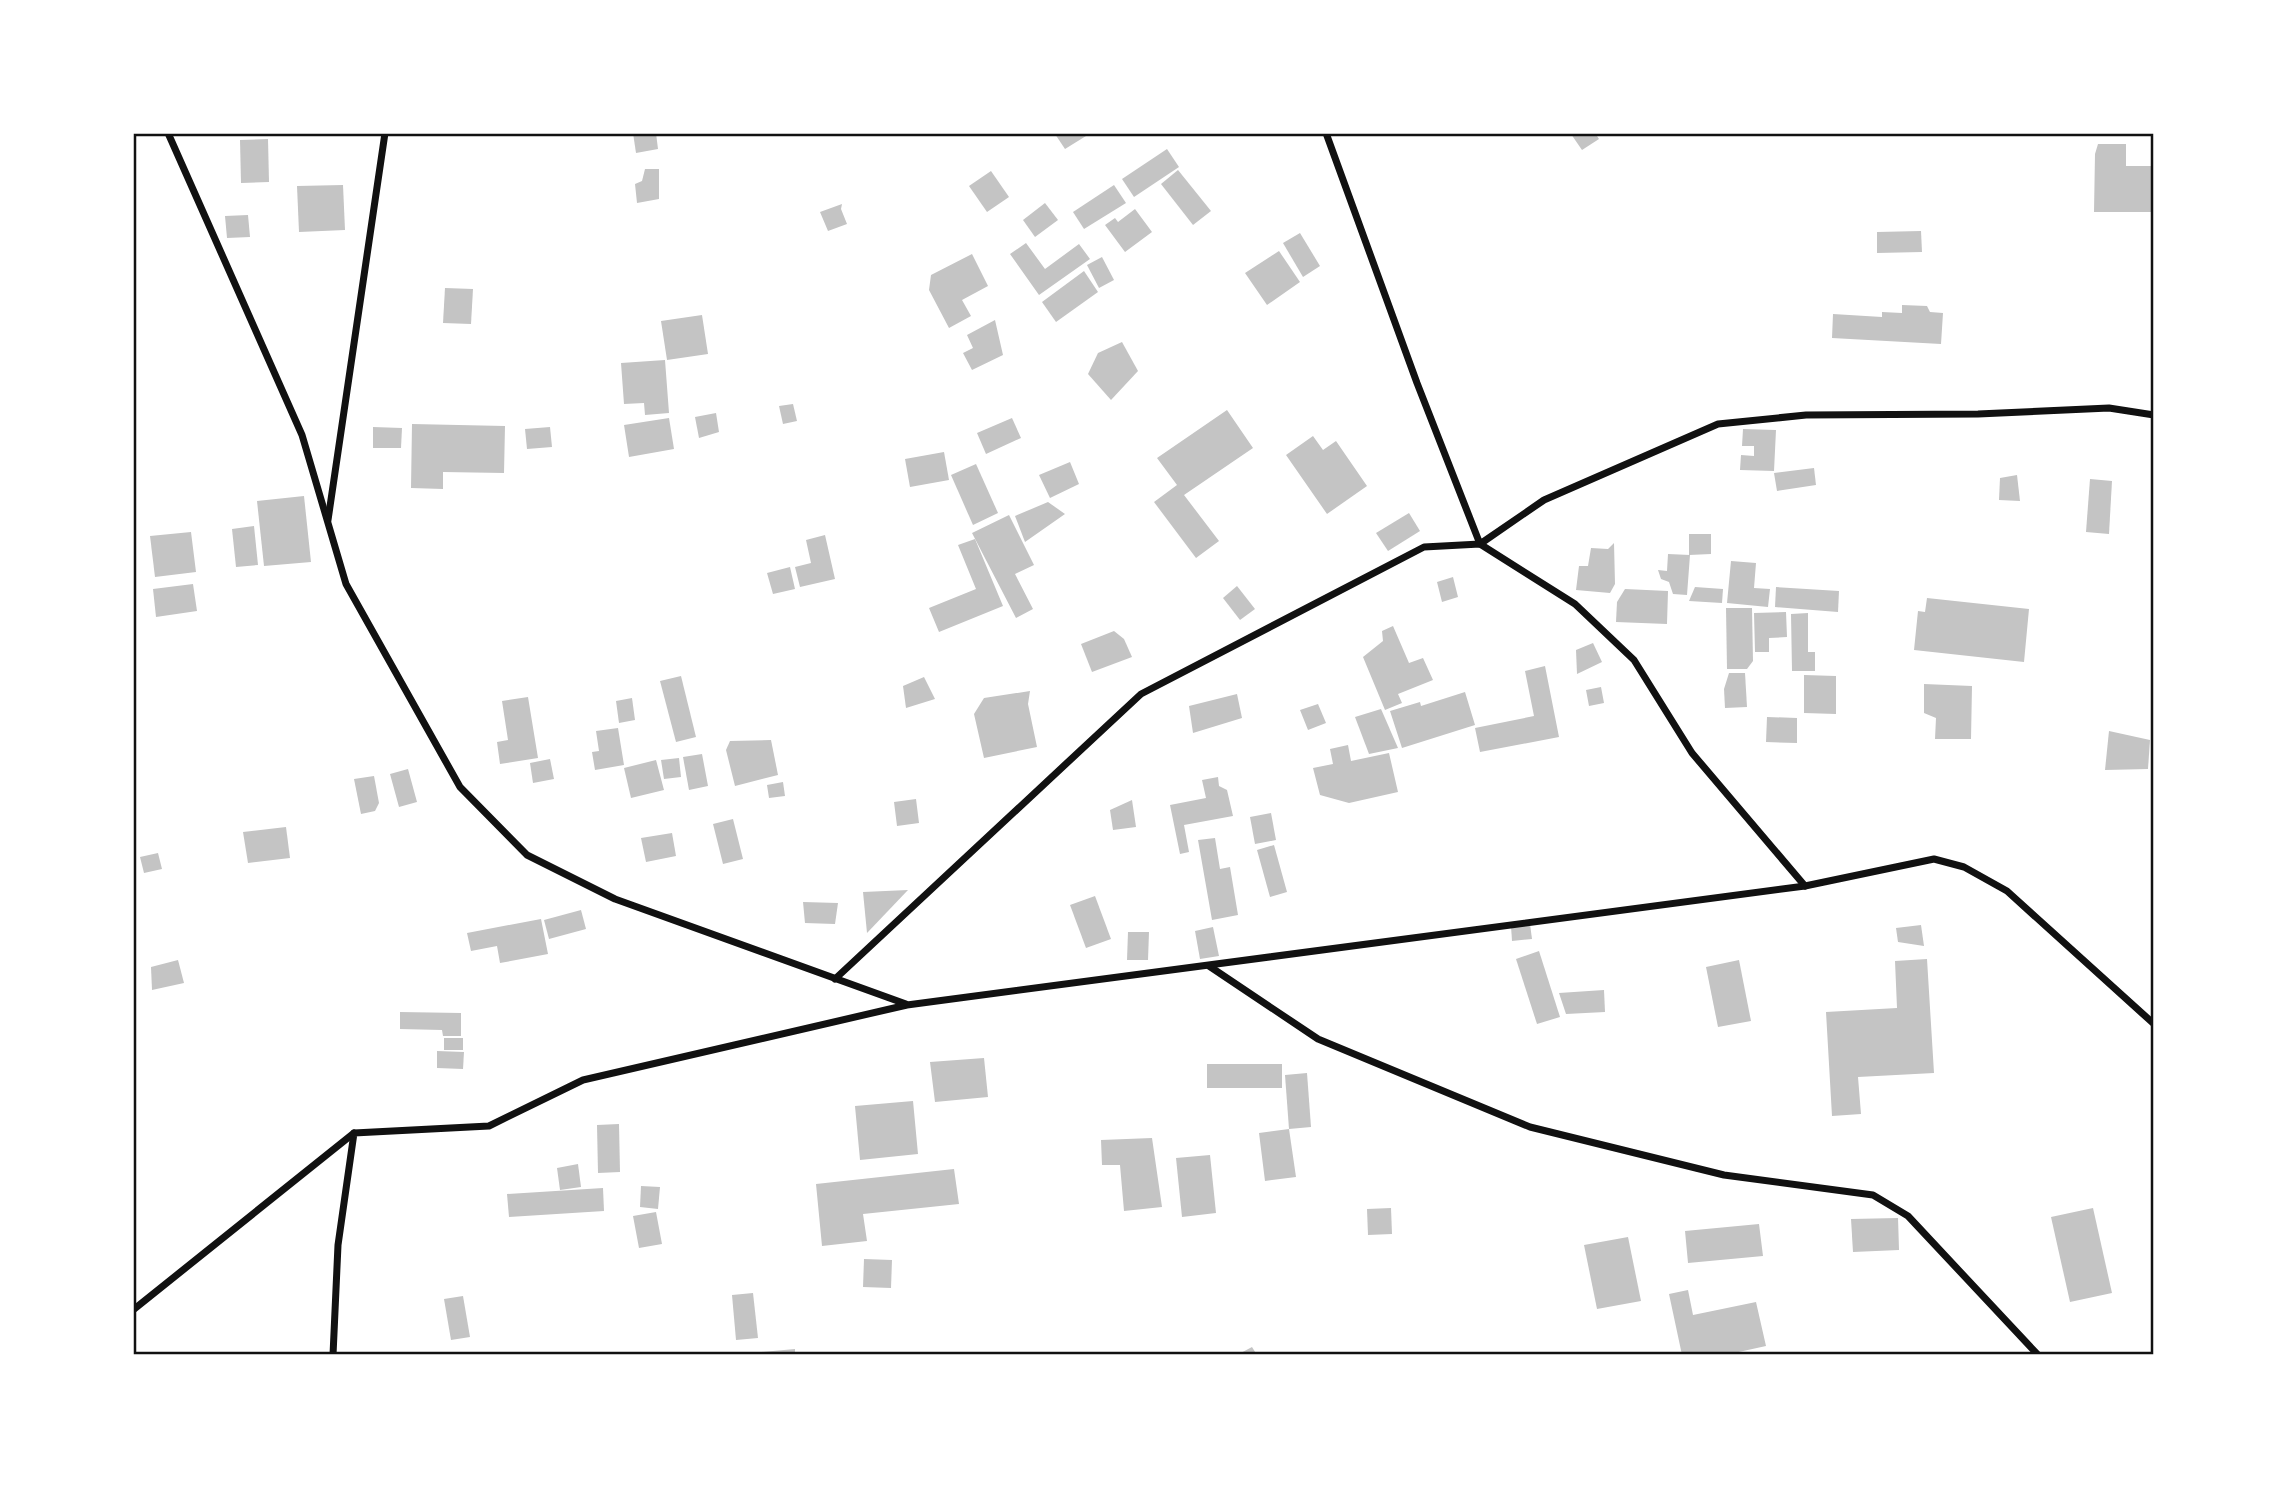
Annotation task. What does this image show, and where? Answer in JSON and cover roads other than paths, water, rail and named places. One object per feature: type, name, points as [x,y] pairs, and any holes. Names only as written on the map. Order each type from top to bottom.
[{"type":"street","points":[[168,133],[302,435],[346,584],[460,787],[527,855],[615,899],[907,1004]]},
{"type":"street","points":[[328,523],[385,133]]},
{"type":"street","points":[[1326,133],[1417,383],[1480,544],[1575,604],[1634,660],[1692,754],[1805,886]]},
{"type":"street","points":[[835,979],[1141,694],[1424,547],[1480,544],[1544,500],[1717,424],[1805,415],[1978,414],[2109,408],[2154,415]]},
{"type":"street","points":[[133,1310],[354,1133],[489,1126],[583,1080],[907,1004],[1805,886],[1934,859],[1964,867],[2007,891],[2154,1024]]},
{"type":"street","points":[[1209,966],[1318,1039],[1530,1127],[1724,1175],[1873,1195],[1908,1216],[2038,1355]]},
{"type":"street","points":[[333,1355],[338,1245],[354,1133]]}]
